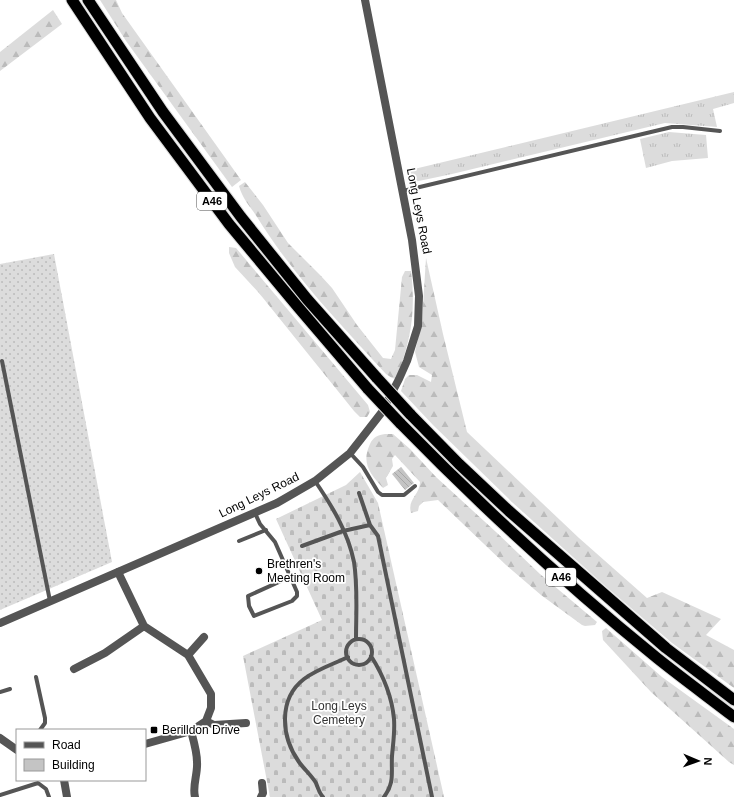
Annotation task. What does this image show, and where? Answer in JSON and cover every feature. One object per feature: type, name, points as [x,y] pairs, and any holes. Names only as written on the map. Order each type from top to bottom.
[{"type":"highway","name":"A46","points":[[72,0],[150,118],[229,224],[368,389],[461,485],[552,569],[658,659],[734,716]]},
{"type":"highway","name":"A46","points":[[88,0],[163,112],[240,217],[307,299],[410,414],[508,511],[666,648],[734,700]]},
{"type":"street","name":"Long Leys Road","points":[[0,623],[277,503],[315,481],[350,453],[382,412],[404,368],[418,326],[419,296],[416,264],[403,191],[365,0]]},
{"type":"street","points":[[118,572],[144,626],[188,655],[211,694],[211,708],[206,721],[191,731],[146,744]]},
{"type":"street","points":[[74,669],[105,652],[144,626]]},
{"type":"street","points":[[188,655],[204,637]]},
{"type":"street","points":[[206,721],[214,725],[246,723]]},
{"type":"street","points":[[191,731],[198,764],[194,793],[196,797]]},
{"type":"street","points":[[0,738],[16,749]]},
{"type":"street","points":[[64,781],[68,797]]},
{"type":"street","points":[[260,797],[263,793],[262,783]]},
{"type":"lane","points":[[403,191],[672,127],[720,131]]},
{"type":"lane","points":[[2,361],[50,601]]},
{"type":"lane","points":[[350,453],[362,467],[378,492],[382,495],[404,495],[415,486]]},
{"type":"lane","points":[[315,481],[333,508],[343,531],[353,561],[356,582],[356,639]]},
{"type":"lane","points":[[359,493],[370,525],[378,536],[432,797]]},
{"type":"lane","points":[[255,513],[260,524],[275,542],[297,592],[297,596],[295,600],[254,616],[249,606],[248,596],[290,577]]},
{"type":"lane","points":[[302,546],[343,531],[370,525]]},
{"type":"lane","points":[[239,541],[266,530]]},
{"type":"lane","points":[[356,639],[365,640],[368,642],[372,650],[371,656],[367,662],[359,664],[351,662],[348,657],[348,647],[356,639]]},
{"type":"lane","points":[[371,656],[386,687],[391,702],[394,721],[392,776],[390,788],[384,797]]},
{"type":"lane","points":[[323,797],[316,783],[298,761],[291,747],[284,718],[287,705],[293,691],[304,680],[316,672],[348,657]]},
{"type":"lane","points":[[36,677],[46,721],[41,729]]},
{"type":"lane","points":[[0,692],[10,689]]},
{"type":"lane","points":[[0,795],[38,783],[46,789],[49,797]]},
{"type":"green space","points":[[100,0],[116,0],[122,13],[241,180],[232,187],[126,41]]},
{"type":"green space","points":[[53,10],[62,24],[0,71],[0,52]]},
{"type":"green space","points":[[734,92],[734,103],[713,109],[717,127],[665,123],[414,182],[410,170]]},
{"type":"green space","points":[[669,132],[706,135],[708,158],[672,161],[646,168],[640,139]]},
{"type":"green space","points":[[245,182],[263,205],[288,243],[332,288],[357,325],[383,358],[391,359],[395,350],[402,277],[405,271],[411,271],[413,300],[411,326],[409,339],[396,379],[386,374],[352,337],[286,259],[247,203],[239,186]]},
{"type":"green space","points":[[229,247],[236,248],[368,405],[370,412],[367,417],[360,417],[354,411],[259,293],[235,267],[229,253]]},
{"type":"green space","points":[[54,254],[112,562],[0,610],[0,264]]},
{"type":"green space","points":[[426,258],[467,432],[579,538],[647,598],[662,592],[721,619],[706,635],[734,650],[734,688],[672,643],[604,585],[513,503],[433,425],[401,391],[405,379],[409,375],[417,375],[431,382],[432,375],[419,367],[415,352],[422,321]]},
{"type":"green space","points":[[385,434],[393,434],[410,449],[436,477],[540,574],[597,622],[595,625],[582,625],[541,595],[506,565],[438,500],[423,502],[419,506],[418,511],[411,513],[410,508],[412,500],[418,490],[420,482],[395,455],[392,459],[393,466],[386,478],[388,485],[383,488],[368,468],[366,457],[367,451],[374,438]]},
{"type":"green space","name":"Long Leys Cemetery","points":[[360,472],[378,503],[444,797],[270,797],[243,656],[322,620],[276,519],[346,485]]},
{"type":"green space","points":[[606,628],[662,677],[734,729],[734,765],[651,692],[603,640],[602,631]]},
{"type":"building","points":[[401,467],[414,483],[405,490],[392,474]]},
{"type":"place","name":"Brethren's Meeting Room","points":[[259,571]]},
{"type":"place","name":"Berilldon Drive","points":[[154,730]]}]
